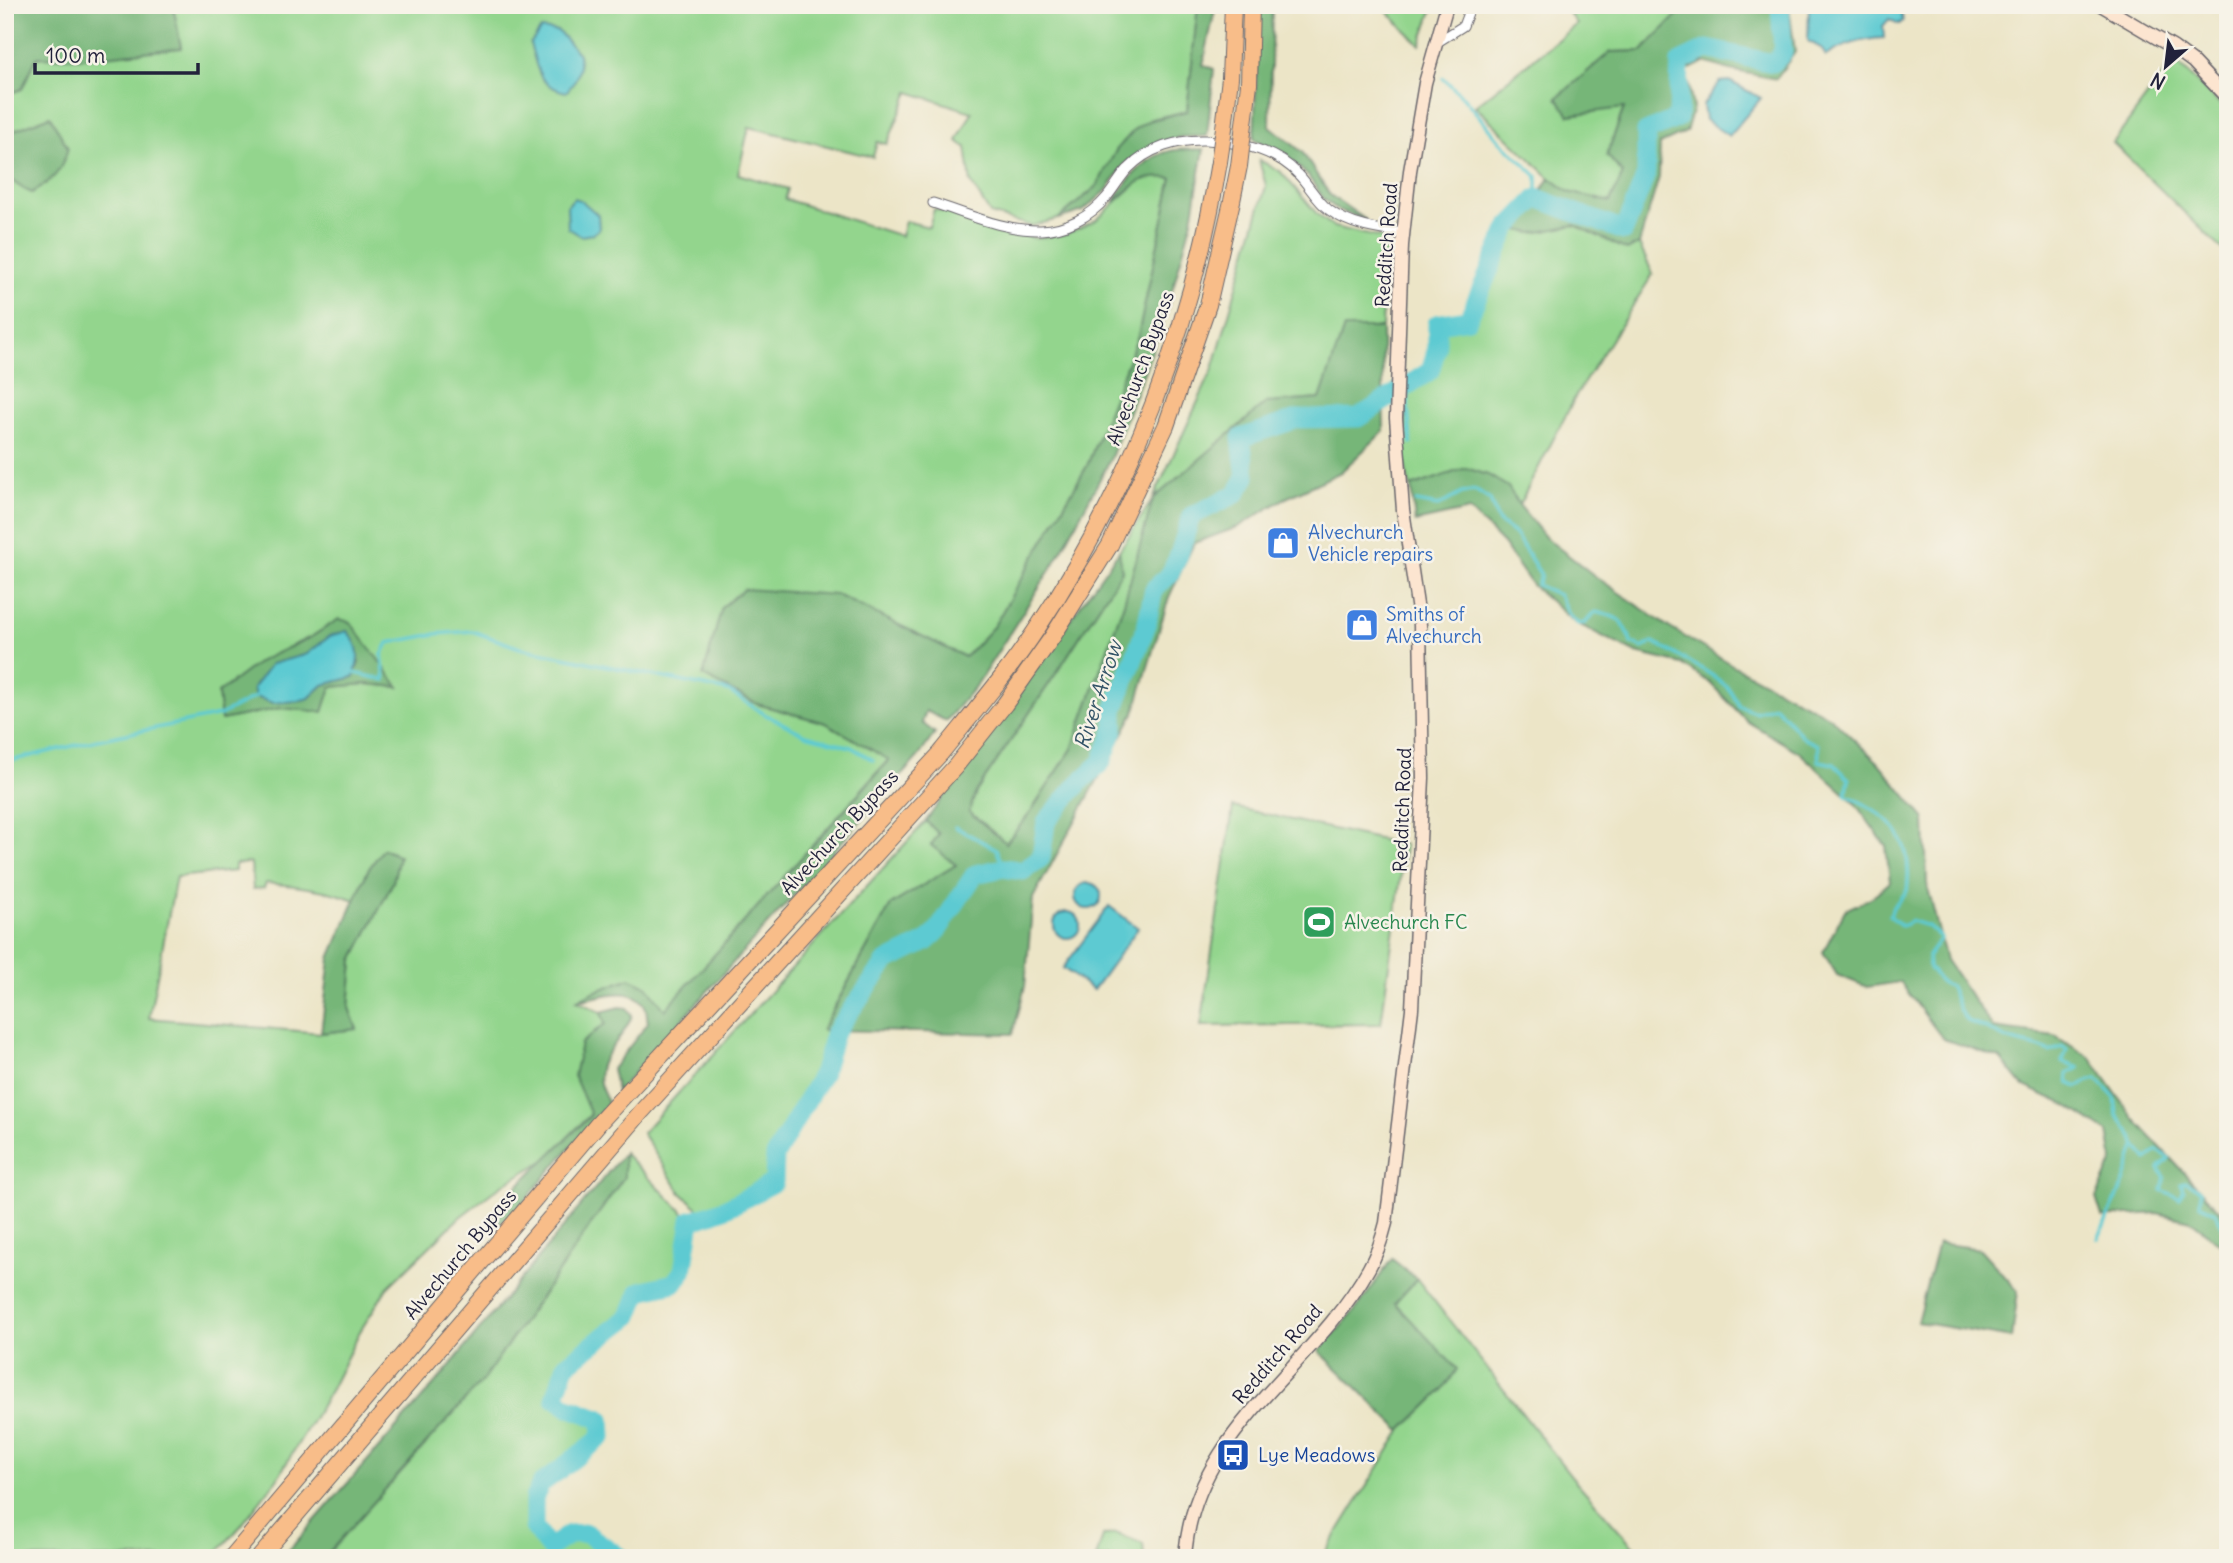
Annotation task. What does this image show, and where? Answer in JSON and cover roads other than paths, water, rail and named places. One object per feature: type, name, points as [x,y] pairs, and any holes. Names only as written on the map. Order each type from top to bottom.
[{"type":"highway","name":"Alvechurch Bypass","points":[[231,1558],[598,1124],[941,753],[1038,627],[1096,530],[1149,416],[1189,301],[1219,162],[1230,78],[1233,5]]},
{"type":"highway","points":[[259,1558],[642,1111],[955,767],[1054,636],[1110,545],[1166,426],[1208,305],[1239,166],[1249,84],[1251,5]]},
{"type":"main road","name":"Redditch Road","points":[[1185,1558],[1194,1506],[1217,1458],[1244,1421],[1329,1324],[1360,1284],[1378,1251],[1386,1223],[1412,1009],[1423,778],[1420,625],[1403,510],[1396,418],[1404,233],[1410,171],[1425,83],[1447,5]]},
{"type":"main road","points":[[2101,5],[2193,62],[2228,99]]},
{"type":"street","points":[[1436,43],[1463,26],[1471,5]]},
{"type":"street","points":[[933,203],[1003,226],[1022,229],[1055,228],[1082,219],[1093,211],[1141,157],[1167,145],[1205,140],[1257,149],[1275,156],[1292,167],[1320,202],[1336,215],[1364,226],[1404,233]]},
{"type":"water","points":[[1809,5],[1900,5],[1903,21],[1899,24],[1889,19],[1883,26],[1884,38],[1854,43],[1826,56],[1821,48],[1808,41]]},
{"type":"water","points":[[541,29],[558,31],[579,54],[577,74],[566,92],[549,85],[537,69],[530,44]]},
{"type":"water","points":[[1729,81],[1761,98],[1729,136],[1705,120],[1703,105],[1720,82]]},
{"type":"water","points":[[574,198],[582,201],[598,215],[599,229],[593,234],[581,236],[568,228],[567,206]]},
{"type":"water","points":[[347,631],[358,652],[354,677],[323,685],[309,698],[298,701],[273,703],[255,697],[253,688],[271,664],[307,654],[330,636]]},
{"type":"water","points":[[1088,883],[1097,887],[1101,896],[1097,905],[1088,909],[1079,905],[1075,896],[1079,887]]},
{"type":"water","points":[[1109,906],[1138,928],[1093,990],[1063,968]]},
{"type":"water","points":[[1067,912],[1076,916],[1080,925],[1076,934],[1067,938],[1058,934],[1054,925],[1058,916]]},
{"type":"waterway","name":"River Arrow","points":[[621,1558],[586,1533],[570,1534],[549,1548],[534,1528],[534,1498],[541,1484],[602,1437],[601,1419],[568,1407],[555,1398],[566,1365],[630,1316],[640,1291],[674,1283],[683,1271],[691,1220],[724,1209],[774,1182],[775,1156],[823,1072],[835,1032],[886,962],[926,942],[936,933],[975,874],[1004,868],[1023,871],[1041,858],[1046,822],[1079,783],[1102,762],[1114,730],[1114,710],[1146,627],[1154,589],[1170,574],[1191,516],[1236,494],[1246,477],[1241,438],[1297,419],[1358,418],[1430,371],[1437,348],[1437,324],[1468,319],[1508,228],[1537,198],[1624,231],[1646,175],[1646,132],[1678,118],[1680,62],[1707,49],[1773,63],[1783,53],[1780,5]]},
{"type":"waterway","points":[[1443,78],[1500,141],[1537,176],[1537,198]]},
{"type":"waterway","points":[[1409,386],[1411,443]]},
{"type":"waterway","points":[[1416,502],[1438,506],[1462,493],[1475,490],[1490,500],[1498,521],[1515,534],[1541,575],[1537,585],[1559,595],[1569,615],[1578,624],[1585,623],[1595,612],[1609,615],[1623,624],[1631,643],[1642,648],[1653,642],[1701,668],[1727,687],[1739,706],[1755,712],[1775,706],[1805,739],[1818,745],[1819,761],[1834,764],[1849,779],[1846,795],[1876,811],[1896,831],[1907,857],[1907,891],[1893,907],[1890,916],[1902,926],[1912,921],[1928,926],[1941,938],[1928,956],[1929,968],[1941,982],[1950,987],[1967,1021],[2007,1039],[2050,1052],[2062,1046],[2067,1050],[2062,1062],[2079,1068],[2067,1074],[2069,1083],[2078,1087],[2097,1079],[2115,1098],[2117,1115],[2147,1160],[2157,1150],[2169,1158],[2159,1169],[2165,1177],[2162,1190],[2180,1198],[2184,1190],[2181,1184],[2186,1182],[2196,1187],[2201,1192],[2200,1204],[2215,1212],[2228,1234]]},
{"type":"waterway","points":[[355,673],[385,680],[382,655],[388,643],[436,634],[472,631],[520,648],[728,691],[766,715],[806,735],[851,747],[873,760]]},
{"type":"waterway","points":[[5,762],[220,715],[255,697]]},
{"type":"waterway","points":[[955,827],[996,849],[1004,868]]},
{"type":"waterway","points":[[2098,1239],[2124,1182],[2135,1147]]},
{"type":"place","name":"Alvechurch Vehicle repairs","points":[[1283,543]]},
{"type":"place","name":"Smiths of Alvechurch","points":[[1362,625]]},
{"type":"place","name":"Alvechurch FC","points":[[1319,922]]},
{"type":"place","name":"Lye Meadows","points":[[1233,1455]]}]
